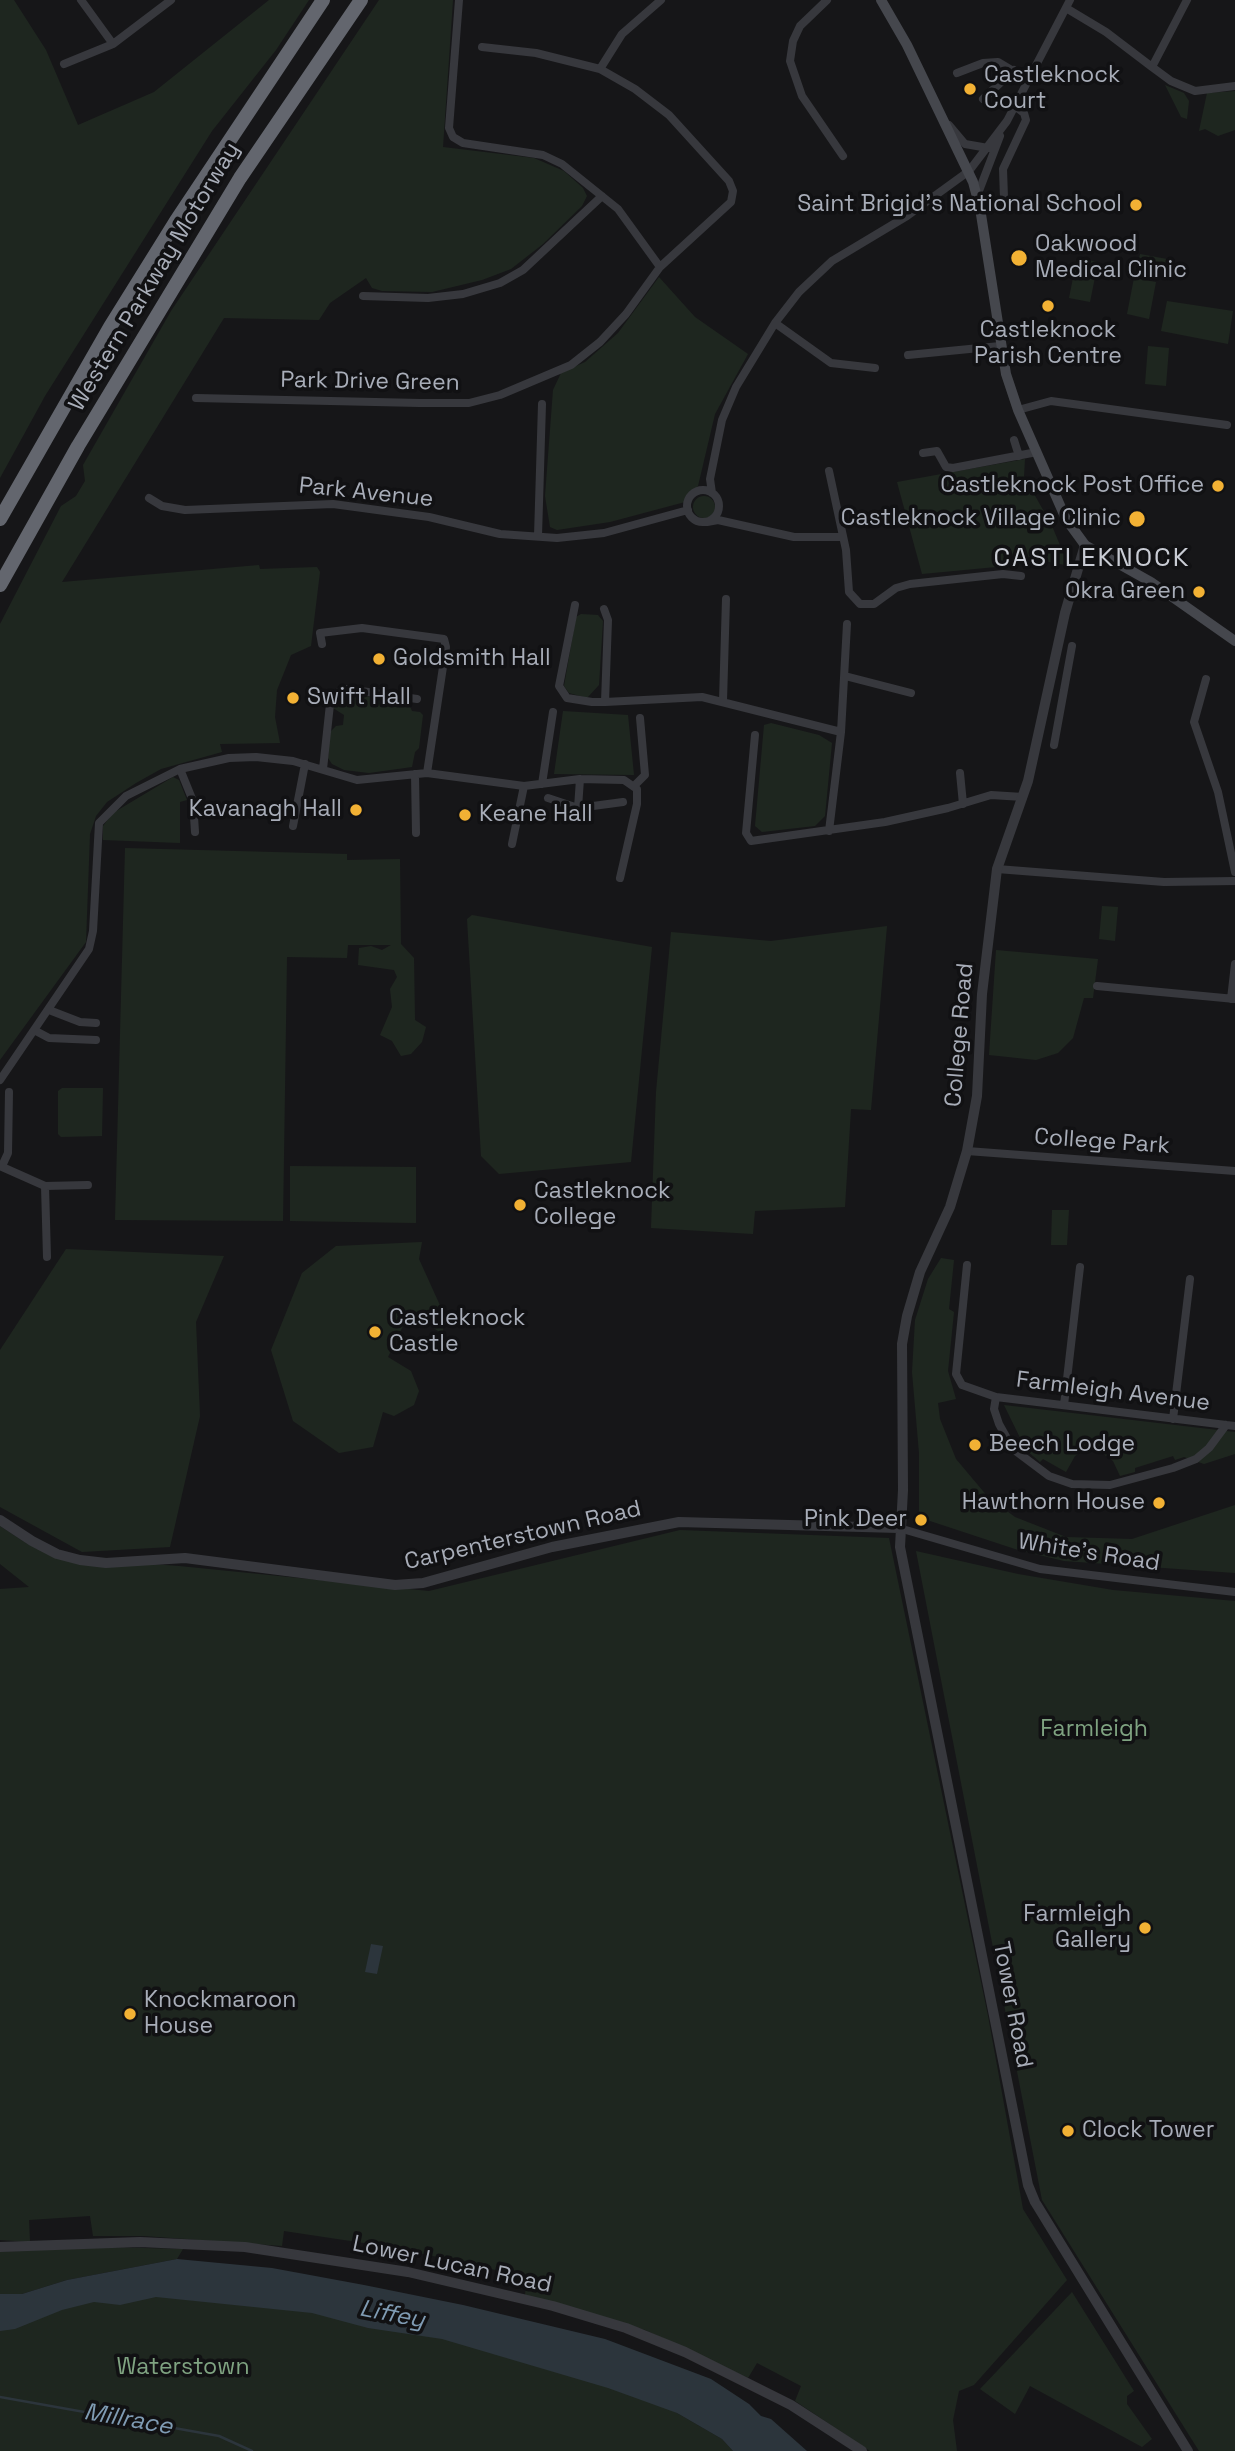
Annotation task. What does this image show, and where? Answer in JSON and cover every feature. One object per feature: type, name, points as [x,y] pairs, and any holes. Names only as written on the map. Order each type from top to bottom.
[{"type":"highway","name":"Western Parkway Motorway","points":[[0,519],[103,339],[171,229],[323,0]]},
{"type":"highway","name":"Western Parkway Motorway","points":[[0,585],[78,446],[240,178],[361,0]]},
{"type":"main road","points":[[881,0],[907,45],[969,172],[977,197],[1000,346],[1018,410],[1066,519],[1085,545],[1151,582],[1235,641]]},
{"type":"street","points":[[81,0],[113,44]]},
{"type":"street","points":[[64,64],[113,44],[147,21],[171,0]]},
{"type":"street","points":[[459,0],[449,128],[453,137],[463,143],[543,155],[579,176],[623,215],[660,267]]},
{"type":"street","points":[[482,47],[537,53],[600,69],[622,34],[660,0]]},
{"type":"street","points":[[827,0],[800,26],[793,41],[791,64],[807,105],[843,156]]},
{"type":"street","points":[[1152,67],[1187,0]]},
{"type":"street","points":[[977,197],[1007,121],[1068,4],[1171,81],[1195,92],[1235,86]]},
{"type":"street","points":[[957,73],[991,62],[1002,62],[1028,80]]},
{"type":"street","name":"Park Drive Green","points":[[196,398],[469,403],[500,395],[571,365],[600,342],[626,314],[660,267],[726,207],[734,195],[733,189],[666,112],[600,69]]},
{"type":"street","points":[[983,99],[1014,70]]},
{"type":"street","points":[[1004,198],[1003,169],[1026,120],[1022,111],[1015,106]]},
{"type":"street","points":[[939,111],[965,144],[988,148]]},
{"type":"street","points":[[707,522],[716,516],[719,507],[712,493],[710,479],[722,420],[736,387],[775,323],[799,292],[832,261],[902,220],[969,172],[1007,121]]},
{"type":"street","points":[[363,296],[428,298],[463,294],[500,283],[523,270],[602,196]]},
{"type":"street","points":[[775,323],[831,363],[875,368]]},
{"type":"street","points":[[908,355],[1000,346]]},
{"type":"street","points":[[1018,410],[1051,401],[1227,425]]},
{"type":"street","points":[[538,536],[542,404]]},
{"type":"street","points":[[1014,440],[1018,456]]},
{"type":"street","points":[[923,453],[937,452],[943,458],[945,466],[953,468],[1037,452]]},
{"type":"street","points":[[829,471],[843,537],[849,592],[854,600],[867,605],[882,600],[896,588],[910,584],[1003,574],[1021,576]]},
{"type":"street","points":[[712,493],[702,491],[692,495],[688,510],[697,521],[718,520],[794,537],[843,537]]},
{"type":"street","name":"Park Avenue","points":[[149,498],[172,509],[185,510],[334,504],[429,517],[500,534],[579,537],[688,510]]},
{"type":"street","name":"College Road","points":[[899,1528],[903,1490],[902,1344],[906,1316],[920,1272],[950,1207],[967,1151],[977,1096],[982,994],[997,869],[1023,797],[1085,545]]},
{"type":"street","points":[[723,701],[726,599]]},
{"type":"street","points":[[575,605],[559,687],[567,698],[605,702],[690,696],[723,701],[841,732]]},
{"type":"street","points":[[604,610],[608,620],[605,702]]},
{"type":"street","points":[[829,831],[841,732],[847,624]]},
{"type":"street","points":[[322,643],[320,633],[362,628],[444,639],[446,647],[428,773]]},
{"type":"street","points":[[1055,745],[1072,646]]},
{"type":"street","points":[[845,676],[911,693]]},
{"type":"street","points":[[1051,679],[1065,681]]},
{"type":"street","points":[[1206,679],[1194,722],[1218,792],[1235,872]]},
{"type":"street","points":[[323,769],[331,695],[346,689],[417,699]]},
{"type":"street","points":[[542,784],[552,715],[562,721]]},
{"type":"street","points":[[634,786],[645,775],[640,718]]},
{"type":"street","points":[[755,735],[747,838],[751,841],[829,831],[963,804],[991,795],[1023,797]]},
{"type":"street","points":[[0,1080],[89,949],[93,931],[99,822],[126,796],[180,769],[229,758],[273,758],[357,780],[428,773],[524,786],[580,779],[624,780],[638,792],[638,804],[620,877]]},
{"type":"street","points":[[293,826],[304,764]]},
{"type":"street","points":[[180,769],[193,801],[195,832]]},
{"type":"street","points":[[960,773],[963,804]]},
{"type":"street","points":[[415,774],[416,833]]},
{"type":"street","points":[[578,808],[580,779]]},
{"type":"street","points":[[512,844],[524,786]]},
{"type":"street","points":[[548,798],[578,808],[623,802]]},
{"type":"street","points":[[997,869],[1164,882],[1235,881]]},
{"type":"street","points":[[1097,986],[1233,999],[1235,964]]},
{"type":"street","points":[[49,1010],[80,1022],[96,1023]]},
{"type":"street","points":[[34,1030],[49,1038],[96,1040]]},
{"type":"street","points":[[9,1092],[8,1153],[1,1166],[32,1183],[45,1186],[88,1185]]},
{"type":"street","name":"College Park","points":[[967,1151],[1235,1171]]},
{"type":"street","points":[[45,1186],[47,1258]]},
{"type":"street","name":"Farmleigh Avenue","points":[[967,1265],[958,1381],[962,1385],[996,1397],[1231,1425]]},
{"type":"street","points":[[1064,1405],[1080,1267]]},
{"type":"street","points":[[1173,1419],[1190,1279]]},
{"type":"street","name":"Farmleigh Avenue","points":[[996,1397],[995,1409],[999,1423],[1013,1448],[1049,1476],[1089,1486],[1129,1480],[1196,1459],[1231,1425]]},
{"type":"street","name":"Carpenterstown Road","points":[[0,1520],[57,1554],[80,1560],[106,1563],[185,1558],[395,1585],[423,1583],[563,1544],[679,1522],[899,1528]]},
{"type":"street","name":"White's Road","points":[[899,1528],[1040,1569],[1235,1592]]},
{"type":"street","name":"Tower Road","points":[[899,1528],[900,1547],[1028,2185],[1034,2202],[1188,2451]]},
{"type":"street","name":"Lower Lucan Road","points":[[0,2247],[140,2242],[245,2248],[395,2270],[553,2306],[626,2328],[685,2353],[791,2405],[863,2451]]},
{"type":"green space","points":[[0,0],[14,0],[46,50],[78,125],[154,92],[269,0],[309,0],[276,50],[212,131],[45,396],[0,478]]},
{"type":"green space","points":[[379,0],[453,0],[443,147],[534,158],[564,171],[583,188],[587,196],[582,206],[543,244],[511,269],[482,280],[432,292],[382,291],[372,288],[366,278],[330,303],[319,320],[224,318],[62,582],[259,565],[260,569],[317,567],[320,572],[311,646],[291,655],[277,690],[275,717],[280,743],[220,744],[222,752],[161,769],[136,783],[107,802],[96,816],[90,834],[86,942],[0,1060],[0,624],[61,506],[76,496],[85,481],[83,465],[171,311]]},
{"type":"green space","points":[[1165,85],[1184,93],[1189,101],[1187,119],[1181,117]]},
{"type":"green space","points":[[1235,91],[1235,130],[1218,136],[1205,129],[1199,131],[1207,93]]},
{"type":"green space","points":[[1140,254],[1167,259],[1163,277],[1136,271]]},
{"type":"green space","points":[[1077,258],[1098,262],[1090,302],[1069,298]]},
{"type":"green space","points":[[659,277],[695,317],[748,354],[715,414],[698,486],[685,502],[610,522],[557,530],[550,527],[545,496],[553,390],[561,373],[585,362],[618,333]]},
{"type":"green space","points":[[1134,278],[1156,282],[1149,319],[1127,314]]},
{"type":"green space","points":[[1167,301],[1233,311],[1228,344],[1161,331]]},
{"type":"green space","points":[[1148,346],[1169,348],[1166,386],[1145,384]]},
{"type":"green space","points":[[1025,459],[1024,476],[1052,526],[1067,562],[1065,565],[1049,562],[922,574],[897,482]]},
{"type":"green space","points":[[704,496],[712,499],[715,507],[712,515],[704,518],[696,515],[693,507],[696,499]]},
{"type":"green space","points":[[581,614],[598,615],[603,621],[599,685],[587,698],[569,693],[564,686],[576,617]]},
{"type":"green space","points":[[342,694],[407,700],[412,711],[423,715],[419,748],[415,752],[412,767],[369,773],[344,770],[332,764],[328,758],[330,732],[336,726],[343,725],[344,715],[333,708],[333,701]]},
{"type":"green space","points":[[563,711],[628,715],[634,775],[554,774]]},
{"type":"green space","points":[[771,723],[819,735],[832,743],[825,816],[815,826],[762,832],[755,826],[764,725]]},
{"type":"green space","points":[[173,777],[179,780],[187,800],[180,802],[180,843],[103,840],[103,826],[113,813]]},
{"type":"green space","points":[[125,848],[347,854],[347,860],[400,859],[401,944],[414,958],[415,1020],[426,1027],[422,1042],[411,1054],[401,1056],[392,1041],[380,1035],[392,1007],[390,989],[397,977],[394,970],[358,965],[359,948],[371,946],[382,950],[391,945],[348,945],[347,958],[287,957],[283,1221],[115,1220]]},
{"type":"green space","points":[[1102,906],[1118,907],[1115,941],[1099,939]]},
{"type":"green space","points":[[472,915],[652,947],[631,1162],[499,1174],[481,1156],[467,919]]},
{"type":"green space","points":[[887,926],[871,1110],[851,1109],[845,1207],[755,1211],[753,1234],[651,1228],[656,1092],[671,932],[771,941]]},
{"type":"green space","points":[[996,950],[1098,959],[1093,998],[1084,998],[1073,1038],[1058,1053],[1036,1060],[989,1055]]},
{"type":"green space","points":[[62,1088],[103,1088],[102,1136],[61,1137],[58,1134],[58,1091]]},
{"type":"green space","points":[[290,1166],[416,1167],[416,1223],[290,1221]]},
{"type":"green space","points":[[1052,1210],[1069,1210],[1067,1245],[1051,1245]]},
{"type":"green space","points":[[422,1242],[419,1259],[443,1312],[443,1334],[415,1317],[403,1326],[388,1357],[411,1371],[419,1391],[414,1405],[394,1416],[383,1412],[373,1447],[339,1453],[293,1421],[271,1350],[302,1273],[336,1246]]},
{"type":"green space","points":[[66,1249],[224,1256],[196,1322],[200,1416],[170,1547],[82,1552],[0,1507],[0,1350]]},
{"type":"green space","points":[[941,1258],[954,1260],[949,1309],[954,1312],[948,1371],[956,1399],[938,1403],[940,1419],[956,1459],[988,1497],[1015,1517],[1066,1537],[1132,1539],[1235,1505],[1235,1573],[1064,1561],[1018,1550],[927,1520],[919,1511],[919,1453],[912,1372],[915,1320],[928,1279]]},
{"type":"green space","points":[[1004,1405],[1235,1432],[1235,1454],[1204,1464],[1184,1457],[1175,1460],[1173,1456],[1135,1468],[1135,1472],[1120,1476],[1113,1461],[1102,1453],[1085,1450],[1075,1456],[1066,1472],[1043,1459],[1040,1462],[1026,1450]]},
{"type":"green space","points":[[0,1526],[29,1545],[56,1557],[179,1566],[429,1591],[680,1530],[889,1538],[988,2016],[1023,2209],[1067,2280],[974,2385],[959,2391],[953,2420],[957,2451],[870,2451],[795,2401],[801,2386],[757,2363],[748,2378],[645,2330],[525,2295],[527,2277],[397,2248],[284,2231],[282,2246],[144,2236],[93,2236],[90,2216],[29,2220],[30,2242],[0,2240],[0,1589],[29,1587],[0,1564]]},
{"type":"green space","name":"Farmleigh","points":[[916,1551],[1018,1574],[1113,1590],[1235,1601],[1235,2451],[1199,2451],[1042,2200]]},
{"type":"green space","points":[[105,2247],[183,2249],[177,2259],[67,2280],[22,2294],[0,2294],[0,2251]]},
{"type":"green space","name":"Waterstown","points":[[177,2283],[543,2344],[677,2413],[722,2439],[733,2451],[0,2451],[0,2313]]},
{"type":"green space","points":[[1072,2292],[1134,2391],[1127,2396],[1127,2404],[1152,2439],[1142,2447],[1030,2386],[1015,2414],[980,2389]]},
{"type":"water","points":[[371,1944],[383,1946],[377,1974],[365,1972]]},
{"type":"water","name":"Liffey","points":[[177,2259],[272,2268],[364,2285],[463,2305],[605,2339],[711,2379],[749,2404],[761,2416],[771,2419],[807,2451],[733,2451],[722,2439],[677,2413],[608,2388],[442,2339],[368,2328],[312,2313],[156,2297],[120,2305],[94,2302],[62,2310],[15,2329],[0,2331],[0,2294],[22,2294],[67,2280]]},
{"type":"waterway","name":"Millrace","points":[[0,2397],[219,2436],[252,2451]]},
{"type":"place","name":"Castleknock Court","points":[[970,89]]},
{"type":"place","name":"Saint Brigid's National School","points":[[1136,205]]},
{"type":"place","name":"Oakwood Medical Clinic","points":[[1019,258]]},
{"type":"place","name":"Castleknock Parish Centre","points":[[1048,306]]},
{"type":"place","name":"Castleknock Post Office","points":[[1218,486]]},
{"type":"place","name":"Castleknock Village Clinic","points":[[1137,519]]},
{"type":"place","name":"Okra Green","points":[[1199,592]]},
{"type":"place","name":"Goldsmith Hall","points":[[379,659]]},
{"type":"place","name":"Swift Hall","points":[[293,698]]},
{"type":"place","name":"Kavanagh Hall","points":[[356,810]]},
{"type":"place","name":"Keane Hall","points":[[465,815]]},
{"type":"place","name":"Castleknock College","points":[[520,1205]]},
{"type":"place","name":"Castleknock Castle","points":[[375,1332]]},
{"type":"place","name":"Beech Lodge","points":[[975,1445]]},
{"type":"place","name":"Hawthorn House","points":[[1159,1503]]},
{"type":"place","name":"Pink Deer","points":[[921,1520]]},
{"type":"place","name":"Farmleigh Gallery","points":[[1145,1928]]},
{"type":"place","name":"Knockmaroon House","points":[[130,2014]]},
{"type":"place","name":"Clock Tower","points":[[1068,2131]]},
{"type":"district","name":"CASTLEKNOCK","points":[[1092,559]]}]
